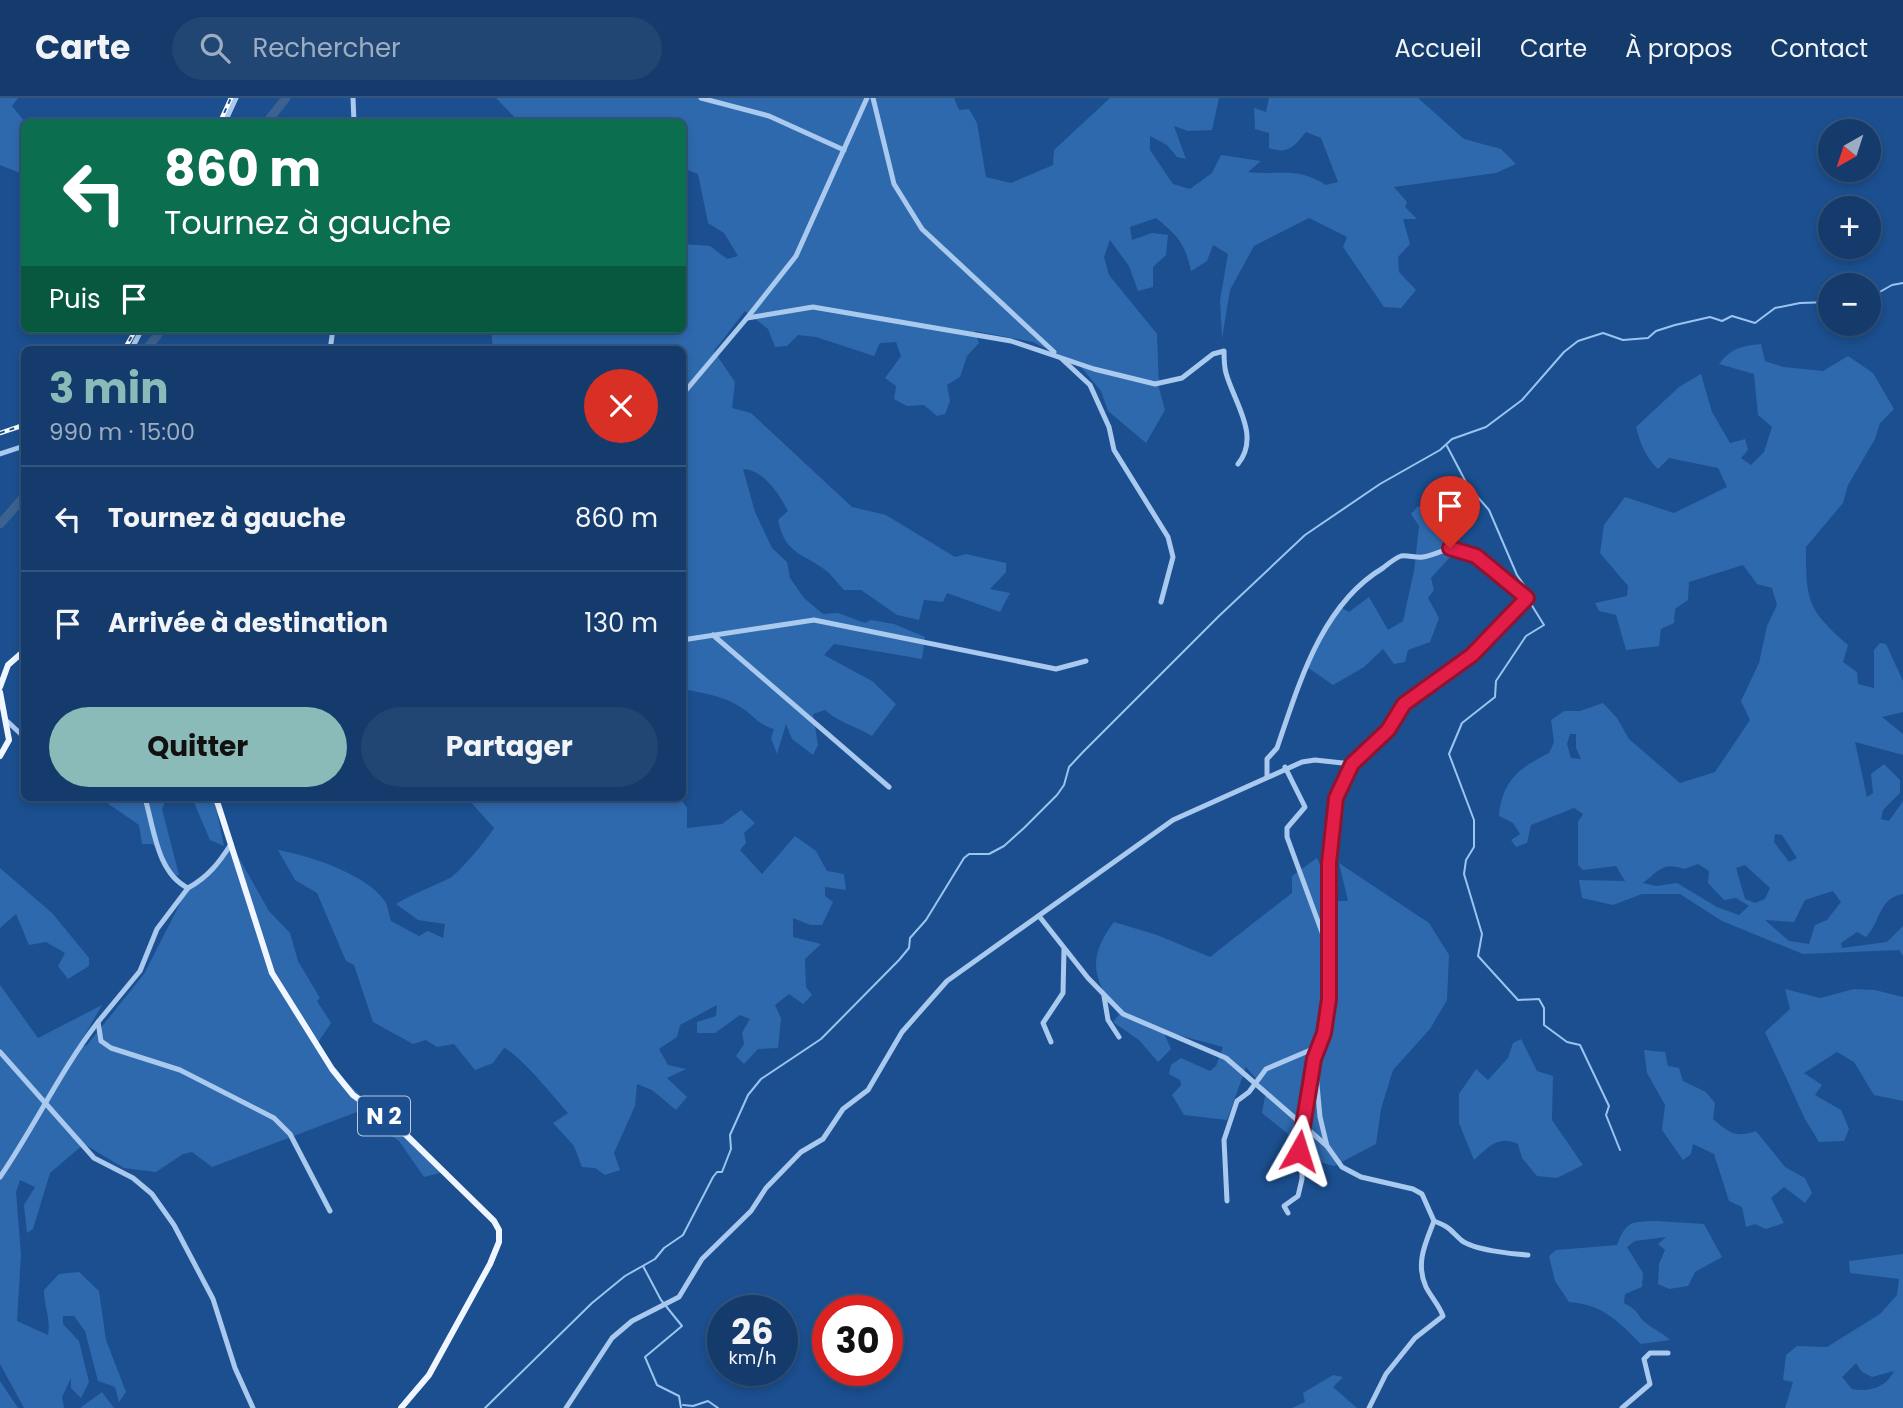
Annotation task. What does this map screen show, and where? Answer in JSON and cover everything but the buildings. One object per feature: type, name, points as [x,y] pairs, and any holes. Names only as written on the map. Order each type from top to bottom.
[{"type":"main road","points":[[0,756],[9,740],[8,722],[0,690],[8,666],[21,654]]},
{"type":"main road","name":"N 2","points":[[217,801],[272,973],[332,1069],[353,1095],[380,1113],[422,1149],[494,1221],[499,1230],[499,1242],[490,1264],[429,1375],[401,1408]]},
{"type":"street","points":[[226,119],[236,98]]},
{"type":"street","points":[[353,98],[354,119]]},
{"type":"street","points":[[701,98],[769,116],[844,150]]},
{"type":"street","points":[[686,391],[796,256],[867,98]]},
{"type":"street","points":[[873,98],[894,184],[922,229],[1090,385],[1109,427],[1114,450],[1168,537],[1173,556],[1161,603]]},
{"type":"street","points":[[747,318],[813,307],[1011,341],[1094,369],[1155,384],[1181,378],[1213,354],[1224,351],[1226,373],[1247,433],[1248,447],[1237,464]]},
{"type":"street","points":[[0,454],[21,447]]},
{"type":"street","points":[[1267,777],[1267,759],[1277,748],[1307,667],[1339,606],[1374,573],[1401,556],[1423,557],[1450,548],[1476,556],[1527,598],[1472,655],[1404,704],[1388,730],[1352,764],[1336,798],[1331,835],[1330,992],[1317,1093],[1327,1146]]},
{"type":"street","points":[[686,639],[814,620],[1056,669],[1086,661]]},
{"type":"street","points":[[713,635],[889,787]]},
{"type":"street","points":[[8,722],[21,734]]},
{"type":"street","points":[[566,1408],[611,1338],[632,1321],[679,1297],[702,1259],[751,1211],[766,1188],[801,1152],[823,1139],[844,1110],[868,1090],[902,1032],[947,981],[1173,820],[1285,767],[1315,760],[1352,764]]},
{"type":"street","points":[[1285,767],[1305,807],[1287,828],[1287,837],[1330,952]]},
{"type":"street","points":[[146,801],[163,860],[175,882],[188,888]]},
{"type":"street","points":[[0,1177],[47,1104],[60,1073],[140,971],[157,929],[188,888],[218,865],[231,844]]},
{"type":"street","points":[[1039,916],[1104,996],[1123,1014],[1218,1053],[1256,1082],[1317,1141],[1327,1146],[1350,1173],[1413,1189],[1422,1194],[1434,1221],[1424,1244],[1422,1272],[1425,1285],[1443,1316],[1415,1338],[1386,1374],[1369,1408]]},
{"type":"street","points":[[1051,1042],[1043,1023],[1063,993],[1064,948]]},
{"type":"street","points":[[1104,996],[1108,1020],[1119,1037]]},
{"type":"street","points":[[98,1022],[101,1041],[111,1048],[180,1070],[274,1118],[290,1134],[330,1212]]},
{"type":"street","points":[[1227,1201],[1224,1140],[1237,1101],[1274,1064],[1321,1046]]},
{"type":"street","points":[[1288,1213],[1284,1206],[1298,1196],[1302,1179],[1299,1151],[1301,1124],[1314,1059],[1321,1046]]},
{"type":"street","points":[[0,1052],[94,1158],[133,1178],[152,1194],[174,1225],[214,1299],[235,1368],[253,1408]]},
{"type":"street","points":[[1434,1221],[1452,1227],[1462,1241],[1528,1255]]},
{"type":"street","points":[[1622,1408],[1650,1384],[1644,1359],[1650,1353],[1668,1353]]},
{"type":"shaded area","points":[[0,98],[18,98],[12,106],[23,119],[21,172],[0,165]]},
{"type":"shaded area","points":[[496,98],[954,98],[959,110],[969,109],[977,123],[986,177],[1011,183],[1053,165],[1054,150],[1110,98],[1219,98],[1212,130],[1188,131],[1174,126],[1186,159],[1177,157],[1167,145],[1150,136],[1150,150],[1173,184],[1190,189],[1212,173],[1221,155],[1261,161],[1248,172],[1297,174],[1326,185],[1338,182],[1321,138],[1306,132],[1286,150],[1269,148],[1269,133],[1255,129],[1254,108],[1266,112],[1269,98],[1418,98],[1464,139],[1501,149],[1516,164],[1496,173],[1394,187],[1407,202],[1405,207],[1417,219],[1403,219],[1410,244],[1398,257],[1399,272],[1416,290],[1401,308],[1384,307],[1343,247],[1347,237],[1309,218],[1254,246],[1230,290],[1222,339],[1220,300],[1228,254],[1213,245],[1207,261],[1191,271],[1180,241],[1156,218],[1130,227],[1132,240],[1152,233],[1168,235],[1166,255],[1153,267],[1153,287],[1138,291],[1129,266],[1110,240],[1104,257],[1109,275],[1157,334],[1159,388],[1165,410],[1146,443],[1108,411],[1101,391],[1080,366],[1033,342],[975,331],[979,343],[967,356],[960,377],[947,385],[950,401],[945,414],[937,416],[924,405],[907,406],[894,399],[896,386],[885,378],[901,356],[896,342],[880,343],[874,356],[816,337],[798,335],[787,346],[775,347],[768,329],[745,311],[714,351],[735,382],[732,408],[751,413],[852,507],[886,515],[955,557],[966,554],[1006,563],[1006,572],[990,589],[1010,593],[1000,612],[947,593],[943,602],[924,600],[919,620],[897,615],[861,590],[844,590],[829,573],[791,547],[781,532],[778,520],[788,511],[780,497],[764,478],[751,470],[743,469],[755,512],[772,548],[787,562],[790,578],[804,598],[823,614],[838,613],[865,623],[871,620],[894,624],[925,637],[922,659],[834,644],[824,655],[872,681],[896,704],[872,736],[825,710],[813,714],[818,745],[813,755],[792,739],[786,724],[777,754],[771,738],[774,729],[728,701],[686,690],[686,346],[493,346],[491,333],[686,333],[686,244],[710,246],[727,259],[738,256],[724,233],[708,223],[698,174],[686,169],[686,119],[516,119]]},
{"type":"shaded area","points":[[1761,344],[1765,361],[1783,367],[1823,371],[1848,356],[1873,373],[1894,409],[1880,423],[1875,439],[1848,485],[1843,503],[1806,547],[1806,565],[1808,592],[1812,603],[1824,622],[1848,645],[1843,662],[1857,672],[1858,684],[1874,688],[1874,650],[1880,643],[1886,644],[1903,681],[1903,712],[1882,717],[1903,734],[1903,755],[1855,742],[1867,797],[1873,793],[1871,774],[1884,764],[1900,780],[1900,793],[1883,810],[1881,819],[1889,821],[1903,801],[1903,894],[1895,896],[1884,905],[1866,937],[1857,932],[1841,943],[1842,948],[1887,942],[1903,926],[1903,956],[1899,950],[1803,954],[1722,921],[1680,894],[1642,894],[1613,905],[1582,898],[1579,880],[1625,881],[1616,866],[1583,870],[1578,865],[1578,822],[1583,814],[1574,808],[1531,825],[1527,843],[1516,847],[1511,840],[1520,834],[1513,823],[1499,816],[1504,794],[1514,777],[1529,764],[1549,753],[1554,742],[1551,720],[1564,711],[1580,711],[1603,703],[1617,718],[1629,739],[1680,783],[1715,772],[1750,720],[1741,701],[1759,663],[1767,626],[1777,605],[1772,588],[1757,584],[1743,565],[1689,582],[1688,600],[1675,609],[1674,623],[1661,629],[1659,646],[1626,650],[1616,615],[1599,611],[1595,603],[1627,596],[1628,586],[1600,553],[1604,525],[1625,497],[1674,513],[1727,487],[1718,468],[1669,458],[1658,469],[1644,450],[1636,427],[1679,387],[1701,374],[1712,412],[1730,443],[1745,439],[1748,450],[1741,458],[1751,465],[1764,452],[1772,427],[1758,415],[1754,374],[1719,364],[1733,351]],"holes":[[[1570,734],[1576,734],[1576,748],[1581,759],[1571,758],[1567,744]],[[1775,834],[1782,835],[1797,858],[1789,862],[1774,842]],[[1698,864],[1709,871],[1708,883],[1724,900],[1736,898],[1749,906],[1739,915],[1717,907],[1677,883],[1656,886],[1643,883],[1662,868],[1684,869]],[[1745,865],[1770,888],[1765,899],[1755,903],[1745,899],[1736,868]],[[1833,891],[1841,902],[1827,920],[1815,925],[1809,944],[1789,941],[1765,920],[1794,922],[1805,900]]]},
{"type":"shaded area","points":[[1418,506],[1458,528],[1442,539],[1450,557],[1431,578],[1434,590],[1428,598],[1439,618],[1430,642],[1408,650],[1405,662],[1394,664],[1383,649],[1364,667],[1333,685],[1307,667],[1339,606],[1349,612],[1369,597],[1388,630],[1403,621],[1414,571],[1419,526],[1411,514]]},
{"type":"shaded area","points":[[104,801],[166,801],[162,809],[179,875],[171,876],[153,844],[142,844],[139,825]]},
{"type":"shaded area","points":[[193,801],[215,801],[224,846],[210,840]]},
{"type":"shaded area","points":[[470,801],[682,801],[687,808],[687,828],[722,824],[741,810],[755,823],[744,833],[746,843],[740,850],[762,874],[795,836],[816,851],[827,871],[844,874],[846,890],[825,887],[825,896],[833,902],[822,925],[810,925],[793,918],[793,937],[821,944],[805,959],[806,987],[812,995],[803,1004],[789,994],[775,1005],[781,1018],[778,1048],[758,1049],[744,1064],[736,1056],[744,1044],[742,1033],[750,1019],[740,1015],[715,1033],[697,1033],[697,1022],[716,1016],[717,1005],[680,1025],[677,1037],[659,1049],[668,1065],[686,1069],[667,1078],[687,1097],[676,1110],[652,1090],[637,1084],[635,1106],[614,1153],[620,1170],[605,1175],[595,1168],[582,1167],[574,1146],[553,1123],[568,1113],[511,1052],[504,1048],[493,1063],[475,1070],[454,1044],[437,1047],[426,1040],[413,1044],[373,1022],[354,965],[346,961],[317,893],[295,880],[278,850],[320,861],[350,874],[375,890],[384,900],[391,921],[419,936],[428,931],[443,938],[445,924],[418,920],[396,904],[454,875],[494,828]]},
{"type":"shaded area","points":[[231,844],[269,911],[290,933],[298,961],[320,998],[317,1001],[331,1023],[317,1044],[332,1069],[444,1172],[424,1177],[399,1141],[357,1112],[212,1167],[192,1152],[183,1154],[156,1172],[124,1168],[84,1144],[50,1173],[33,1229],[27,1233],[24,1205],[35,1187],[20,1180],[16,1192],[21,1255],[17,1321],[48,1335],[44,1290],[59,1274],[79,1272],[99,1291],[106,1340],[126,1392],[119,1402],[115,1387],[98,1381],[85,1331],[74,1316],[63,1316],[63,1324],[79,1341],[89,1382],[81,1398],[71,1388],[71,1378],[62,1397],[64,1408],[24,1408],[0,1364],[0,985],[38,1038],[102,1005],[77,1049],[87,1045],[144,974],[188,888],[218,865]]},
{"type":"shaded area","points":[[1317,858],[1336,901],[1348,901],[1339,863],[1429,923],[1449,955],[1447,1000],[1430,1029],[1393,1070],[1381,1109],[1376,1144],[1334,1166],[1312,1160],[1304,1147],[1262,1113],[1266,1091],[1246,1067],[1227,1120],[1184,1115],[1172,1095],[1181,1085],[1180,1080],[1169,1074],[1171,1065],[1181,1058],[1210,1071],[1216,1066],[1223,1047],[1163,1031],[1171,1049],[1158,1062],[1139,1040],[1113,1022],[1119,1015],[1103,991],[1096,969],[1099,947],[1114,922],[1157,935],[1210,957],[1292,893],[1292,876]]},
{"type":"shaded area","points":[[0,868],[52,913],[89,958],[89,966],[68,979],[58,966],[65,953],[46,942],[29,945],[16,914],[0,928]]},
{"type":"shaded area","points":[[1785,989],[1820,998],[1854,989],[1875,990],[1903,997],[1903,1101],[1874,1095],[1854,1062],[1837,1052],[1804,1073],[1822,1085],[1815,1095],[1841,1110],[1849,1129],[1844,1141],[1819,1142],[1805,1119],[1765,1032],[1790,1009]]},
{"type":"shaded area","points":[[1521,1039],[1537,1071],[1553,1076],[1552,1120],[1583,1165],[1557,1178],[1537,1176],[1522,1158],[1518,1144],[1511,1142],[1494,1144],[1474,1160],[1459,1123],[1459,1094],[1476,1069],[1488,1080],[1508,1058],[1513,1043]]},
{"type":"shaded area","points":[[1644,1050],[1665,1052],[1668,1066],[1679,1068],[1683,1081],[1706,1092],[1715,1103],[1713,1119],[1733,1133],[1756,1131],[1785,1167],[1805,1178],[1812,1193],[1805,1203],[1784,1187],[1771,1198],[1784,1223],[1766,1229],[1755,1224],[1746,1227],[1742,1207],[1729,1201],[1714,1154],[1693,1144],[1691,1154],[1683,1160],[1662,1130],[1665,1105],[1647,1073]]},
{"type":"shaded area","points":[[1656,1221],[1704,1224],[1722,1257],[1695,1272],[1688,1286],[1669,1289],[1658,1284],[1659,1264],[1665,1250],[1658,1244],[1666,1237],[1635,1241],[1627,1247],[1643,1273],[1642,1287],[1625,1294],[1624,1303],[1670,1340],[1641,1344],[1609,1315],[1591,1306],[1569,1302],[1555,1281],[1549,1256],[1556,1250],[1617,1245],[1631,1224]]},
{"type":"shaded area","points":[[1903,1254],[1903,1408],[1785,1408],[1793,1382],[1783,1380],[1786,1355],[1797,1346],[1827,1347],[1880,1314],[1897,1295],[1899,1279],[1850,1273],[1849,1261]],"holes":[[[1856,1363],[1862,1372],[1872,1377],[1894,1371],[1882,1385],[1865,1390],[1852,1389],[1842,1377]]]},
{"type":"shaded area","points":[[1333,1375],[1343,1377],[1333,1387],[1357,1408],[1292,1408],[1305,1402],[1303,1393]]},
{"type":"shaded area","points":[[0,1381],[18,1408],[0,1408]]},
{"type":"shaded area","points":[[102,1392],[114,1408],[80,1408]]},
{"type":"waterway","points":[[269,119],[286,98]]},
{"type":"waterway","points":[[1881,291],[1903,283]]},
{"type":"waterway","points":[[485,1408],[592,1303],[625,1276],[655,1259],[664,1248],[683,1235],[713,1177],[717,1172],[722,1172],[731,1149],[730,1135],[748,1095],[761,1079],[821,1039],[899,960],[909,948],[910,938],[926,920],[964,858],[969,854],[989,854],[1004,846],[1024,828],[1057,795],[1064,785],[1069,767],[1083,752],[1219,616],[1305,535],[1380,484],[1440,450],[1452,439],[1486,427],[1522,400],[1564,352],[1578,341],[1603,333],[1623,340],[1648,338],[1656,331],[1710,317],[1722,321],[1732,316],[1755,323],[1775,308],[1818,302]]},
{"type":"waterway","points":[[149,346],[159,333]]},
{"type":"waterway","points":[[1447,446],[1468,486],[1489,510],[1517,575],[1529,592],[1531,604],[1544,625],[1526,636],[1496,681],[1495,697],[1462,723],[1449,754],[1474,820],[1474,847],[1466,860],[1464,874],[1482,934],[1478,956],[1518,1000],[1539,999],[1544,1008],[1544,1025],[1567,1042],[1580,1045],[1609,1106],[1606,1115],[1620,1150]]},
{"type":"waterway","points":[[0,524],[21,500]]},
{"type":"waterway","points":[[643,1266],[661,1300],[682,1326],[645,1357],[657,1385],[679,1396],[681,1408]]},
{"type":"waterway","points":[[683,1405],[693,1406],[708,1401],[718,1408]]},
{"type":"railway","points":[[221,119],[231,98]]},
{"type":"railway","points":[[126,346],[134,333]]},
{"type":"railway","points":[[0,433],[21,426]]},
{"type":"route","points":[[1299,1151],[1314,1059],[1324,1033],[1331,984],[1329,863],[1336,798],[1352,764],[1388,730],[1404,704],[1472,655],[1527,598],[1481,559],[1463,550],[1450,548]]}]
